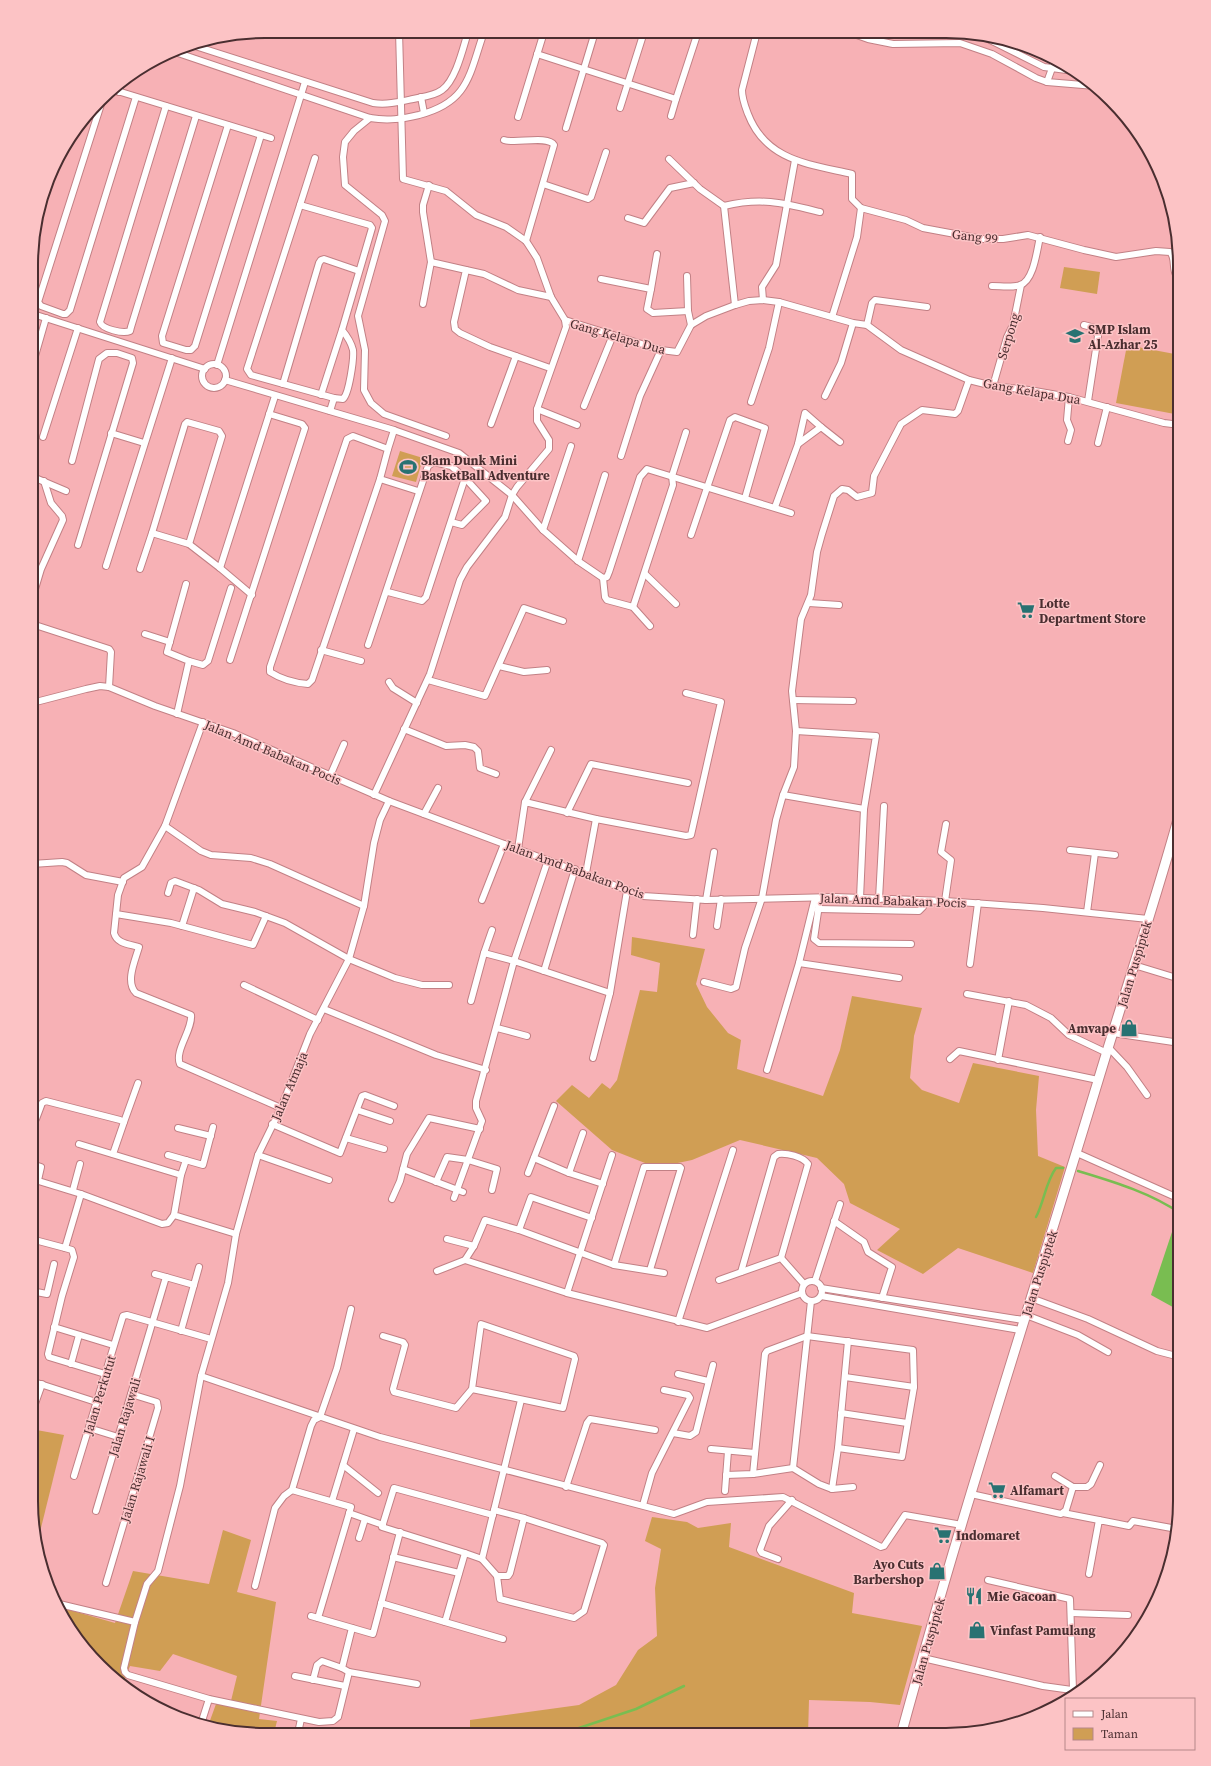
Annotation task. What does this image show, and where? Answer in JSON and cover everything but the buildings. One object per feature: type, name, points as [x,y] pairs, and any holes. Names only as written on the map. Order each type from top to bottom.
[{"type":"main road","name":"Jalan Puspiptek","points":[[903,1728],[1020,1330],[1077,1153],[1173,836]]},
{"type":"street","points":[[399,38],[402,119]]},
{"type":"street","points":[[200,48],[305,82],[373,103],[385,105],[442,90],[450,82],[466,38]]},
{"type":"street","points":[[181,54],[370,118],[383,120],[402,119],[446,106],[461,90],[467,80],[482,38]]},
{"type":"street","points":[[518,117],[542,38]]},
{"type":"street","points":[[566,128],[593,38]]},
{"type":"street","points":[[620,108],[642,38]]},
{"type":"street","points":[[671,116],[696,38]]},
{"type":"street","points":[[755,38],[742,84],[742,98],[754,128],[771,148],[795,160],[852,174],[852,199],[861,208],[857,237],[832,316]]},
{"type":"street","points":[[865,38],[893,44],[960,43],[992,54],[1036,78],[1047,82],[1064,85],[1085,86]]},
{"type":"street","points":[[1001,45],[1052,69],[1063,70]]},
{"type":"street","points":[[537,54],[676,99]]},
{"type":"street","points":[[1047,82],[1053,65]]},
{"type":"street","points":[[217,365],[305,82]]},
{"type":"street","points":[[119,92],[271,138]]},
{"type":"street","points":[[100,109],[38,302],[41,306],[64,314],[70,310],[136,97]]},
{"type":"street","points":[[420,97],[424,113]]},
{"type":"street","points":[[166,106],[100,322],[104,326],[123,332],[130,331],[196,116]]},
{"type":"street","points":[[370,118],[348,136],[342,157],[345,185],[382,215],[385,221],[358,316],[365,350],[364,390],[371,403],[384,414],[446,436]]},
{"type":"street","name":"Gang Kelapa Dua","points":[[402,119],[403,178],[446,191],[476,215],[506,227],[526,241],[537,258],[551,297],[565,320],[661,350],[674,352],[679,350],[692,325],[706,316],[735,305],[763,300],[779,302],[866,325],[901,350],[969,380],[993,386],[1029,390],[1088,401],[1164,423],[1173,424]]},
{"type":"street","points":[[228,125],[162,336],[163,343],[186,350],[191,350],[195,346],[261,135]]},
{"type":"street","points":[[504,140],[512,143],[530,140],[553,143],[554,150],[526,241]]},
{"type":"street","points":[[543,184],[588,199],[591,197],[599,178],[606,152]]},
{"type":"street","points":[[315,158],[247,369],[251,375],[321,395],[343,399],[347,394],[353,357],[351,343],[342,330]]},
{"type":"street","points":[[669,158],[694,183],[724,206],[735,305]]},
{"type":"street","points":[[763,300],[762,287],[776,265],[795,160]]},
{"type":"street","points":[[628,218],[644,223],[670,188],[694,183]]},
{"type":"street","points":[[423,304],[431,262],[423,212],[423,205],[429,185]]},
{"type":"street","points":[[724,206],[756,200],[786,204],[820,212]]},
{"type":"street","points":[[300,205],[372,226],[342,330],[321,395]]},
{"type":"street","name":"Gang 99","points":[[861,208],[906,220],[923,228],[982,239],[1003,239],[1028,235],[1116,257],[1156,250],[1170,252],[1172,254],[1173,262]]},
{"type":"street","points":[[992,286],[1021,285],[1030,276],[1040,237]]},
{"type":"street","points":[[657,254],[647,309],[649,312],[664,314],[688,311]]},
{"type":"street","points":[[282,384],[321,260],[324,259],[359,271]]},
{"type":"street","points":[[431,262],[484,274],[518,290],[551,297]]},
{"type":"street","points":[[466,270],[454,322],[455,329],[466,336],[550,368]]},
{"type":"street","points":[[687,276],[688,311],[692,325]]},
{"type":"street","points":[[601,280],[651,289]]},
{"type":"street","name":"Serpong","points":[[993,386],[1007,337],[1013,325],[1021,285]]},
{"type":"street","points":[[866,325],[872,302],[875,300],[927,307]]},
{"type":"street","points":[[751,402],[769,348],[779,302]]},
{"type":"street","points":[[38,316],[205,369]]},
{"type":"street","points":[[38,346],[46,318]]},
{"type":"street","points":[[374,795],[428,680],[460,580],[467,567],[505,517],[512,495],[549,450],[549,440],[537,421],[536,409],[566,327],[565,320]]},
{"type":"street","points":[[825,396],[841,363],[854,323]]},
{"type":"street","points":[[1084,325],[1095,328],[1098,336],[1088,401]]},
{"type":"street","points":[[43,437],[78,328]]},
{"type":"street","points":[[584,406],[613,335]]},
{"type":"street","points":[[621,456],[640,396],[661,350]]},
{"type":"street","points":[[72,461],[99,359],[107,352],[130,357],[133,360],[78,545]]},
{"type":"street","points":[[491,424],[516,356]]},
{"type":"street","points":[[106,566],[172,358]]},
{"type":"street","points":[[210,365],[217,365],[224,370],[225,380],[218,388],[210,388],[203,380],[205,369],[210,365]]},
{"type":"street","points":[[225,380],[394,430],[459,453],[512,495],[543,530],[578,561],[603,578],[605,597],[607,600],[633,608],[650,626]]},
{"type":"street","points":[[704,982],[731,989],[736,987],[745,948],[762,898],[772,836],[783,795],[794,767],[796,731],[793,700],[800,619],[809,603],[819,543],[836,492],[842,489],[848,490],[857,497],[872,493],[874,476],[901,424],[922,410],[955,414],[958,411],[969,380]]},
{"type":"street","points":[[220,568],[275,396]]},
{"type":"street","points":[[1068,441],[1071,430],[1067,420],[1069,397]]},
{"type":"street","points":[[330,411],[334,398]]},
{"type":"street","points":[[1098,443],[1107,407]]},
{"type":"street","points":[[536,409],[577,425]]},
{"type":"street","points":[[775,508],[798,444],[805,413],[840,442]]},
{"type":"street","points":[[230,660],[305,428],[302,424],[269,414]]},
{"type":"street","points":[[691,535],[730,420],[737,418],[765,428],[745,498]]},
{"type":"street","points":[[140,569],[186,423],[219,431],[222,436],[189,544]]},
{"type":"street","points":[[798,444],[821,427]]},
{"type":"street","points":[[388,449],[353,436],[347,439],[270,667],[270,672],[276,676],[308,684],[312,680],[380,479],[394,430]]},
{"type":"street","points":[[633,608],[672,485],[672,476],[686,432]]},
{"type":"street","points":[[111,433],[144,443]]},
{"type":"street","points":[[543,530],[571,446]]},
{"type":"street","points":[[368,645],[388,592],[418,491],[428,466],[434,462],[451,466],[465,478],[486,501],[462,525],[451,522]]},
{"type":"street","points":[[603,578],[607,577],[642,473],[647,469],[792,513]]},
{"type":"street","points":[[578,561],[605,475]]},
{"type":"street","points":[[388,592],[422,601],[426,597],[465,478]]},
{"type":"street","points":[[38,479],[66,491]]},
{"type":"street","points":[[380,479],[418,491]]},
{"type":"street","points":[[38,581],[63,520],[62,516],[51,502],[44,481]]},
{"type":"street","points":[[152,533],[189,544],[252,595]]},
{"type":"street","points":[[645,574],[676,604]]},
{"type":"street","points":[[186,584],[168,653],[203,665],[208,661],[231,588]]},
{"type":"street","points":[[809,603],[839,605]]},
{"type":"street","points":[[428,680],[485,696],[499,666],[517,620],[524,608],[563,621]]},
{"type":"street","points":[[38,626],[109,649],[111,652],[110,687]]},
{"type":"street","points":[[145,634],[170,642]]},
{"type":"street","points":[[321,650],[361,661]]},
{"type":"street","points":[[177,714],[189,661]]},
{"type":"street","points":[[499,666],[524,672],[547,670]]},
{"type":"street","points":[[388,682],[416,703]]},
{"type":"street","name":"Jalan Amd Babakan Pocis","points":[[38,701],[100,686],[110,687],[177,714],[203,722],[389,801],[586,873],[627,891],[657,898],[706,900],[762,898],[860,898],[945,901],[1087,912],[1148,920]]},
{"type":"street","points":[[525,802],[596,819],[686,836],[691,835],[721,702],[686,693]]},
{"type":"street","points":[[793,700],[853,701]]},
{"type":"street","points":[[203,722],[165,826],[142,867],[136,872],[127,875],[123,882],[118,895],[114,933],[115,938],[119,941],[139,947],[130,982],[131,989],[136,993],[191,1015],[190,1023],[178,1058],[180,1064],[281,1108]]},
{"type":"street","points":[[404,729],[446,746],[474,747],[478,751],[480,768],[496,774]]},
{"type":"street","points":[[796,731],[875,735],[864,809],[860,898]]},
{"type":"street","points":[[330,776],[344,744]]},
{"type":"street","points":[[518,849],[525,802],[551,750]]},
{"type":"street","points":[[567,813],[590,764],[688,783]]},
{"type":"street","points":[[424,814],[438,788]]},
{"type":"street","points":[[783,795],[864,809]]},
{"type":"street","name":"Jalan Atmaja","points":[[209,1699],[125,1672],[134,1622],[147,1584],[158,1571],[180,1486],[201,1376],[228,1283],[236,1234],[258,1155],[281,1108],[310,1034],[349,959],[364,906],[374,844],[380,820],[389,801]]},
{"type":"street","points":[[879,899],[884,806]]},
{"type":"street","points":[[586,873],[596,819]]},
{"type":"street","points":[[945,901],[951,860],[941,852],[946,824]]},
{"type":"street","points":[[165,826],[201,851],[211,855],[251,858],[270,864],[364,906]]},
{"type":"street","points":[[482,900],[504,844]]},
{"type":"street","points":[[1070,850],[1115,855]]},
{"type":"street","points":[[706,900],[714,852]]},
{"type":"street","points":[[1087,912],[1095,853]]},
{"type":"street","points":[[454,1198],[480,1129],[482,1118],[476,1105],[514,961],[548,860]]},
{"type":"street","points":[[38,864],[67,863],[86,875],[123,882]]},
{"type":"street","points":[[544,971],[575,869]]},
{"type":"street","points":[[168,893],[172,881],[194,888],[222,904],[266,916],[291,926],[349,959],[395,978],[422,986],[449,985]]},
{"type":"street","points":[[182,926],[194,888]]},
{"type":"street","points":[[593,1058],[610,993],[627,891]]},
{"type":"street","points":[[817,898],[818,909],[814,939],[818,943],[911,944]]},
{"type":"street","points":[[767,1070],[800,963],[817,898]]},
{"type":"street","points":[[692,935],[697,899]]},
{"type":"street","points":[[717,926],[721,899]]},
{"type":"street","points":[[818,909],[919,911],[923,906],[923,901]]},
{"type":"street","points":[[970,964],[978,903]]},
{"type":"street","points":[[116,914],[182,926],[253,945],[266,916]]},
{"type":"street","points":[[471,1002],[484,953],[492,930]]},
{"type":"street","points":[[484,953],[514,961],[610,993]]},
{"type":"street","points":[[800,963],[899,978]]},
{"type":"street","points":[[1134,965],[1173,977]]},
{"type":"street","points":[[244,985],[318,1020]]},
{"type":"street","points":[[967,994],[1009,1000],[1026,1005],[1051,1018],[1069,1035],[1108,1050],[1127,1067],[1147,1095]]},
{"type":"street","points":[[998,1060],[1009,1000]]},
{"type":"street","points":[[324,1009],[436,1055],[486,1070]]},
{"type":"street","points":[[497,1028],[527,1036]]},
{"type":"street","points":[[1113,1033],[1173,1042]]},
{"type":"street","points":[[950,1059],[959,1051],[1098,1080]]},
{"type":"street","points":[[113,1154],[138,1083]]},
{"type":"street","points":[[272,1124],[336,1153],[340,1153],[364,1095],[394,1106]]},
{"type":"street","points":[[38,1114],[42,1103],[46,1101],[124,1122]]},
{"type":"street","points":[[528,1173],[554,1106]]},
{"type":"street","points":[[357,1110],[390,1121]]},
{"type":"street","points":[[392,1199],[407,1154],[429,1118],[480,1129]]},
{"type":"street","points":[[168,1156],[203,1165],[213,1127]]},
{"type":"street","points":[[178,1128],[211,1136]]},
{"type":"street","points":[[569,1173],[582,1133]]},
{"type":"street","points":[[346,1138],[384,1149]]},
{"type":"street","points":[[79,1144],[181,1175]]},
{"type":"street","points":[[678,1322],[733,1150]]},
{"type":"street","points":[[1077,1153],[1173,1196]]},
{"type":"street","points":[[741,1272],[774,1157],[778,1154],[800,1158],[808,1164],[781,1258]]},
{"type":"street","points":[[258,1155],[329,1180]]},
{"type":"street","points":[[568,1293],[612,1155]]},
{"type":"street","points":[[436,1182],[446,1157],[468,1160],[497,1169],[492,1190]]},
{"type":"street","points":[[534,1158],[569,1173],[603,1184]]},
{"type":"street","points":[[38,1180],[73,1190],[162,1224],[168,1223],[174,1215],[181,1175],[186,1160]]},
{"type":"street","points":[[73,1190],[80,1164]]},
{"type":"street","points":[[614,1264],[644,1168],[680,1166],[681,1168],[650,1270]]},
{"type":"street","points":[[403,1169],[464,1192]]},
{"type":"street","points":[[65,1248],[81,1194]]},
{"type":"street","points":[[520,1230],[531,1197],[592,1218]]},
{"type":"street","points":[[815,1281],[840,1204]]},
{"type":"street","points":[[174,1215],[236,1234]]},
{"type":"street","points":[[437,1271],[465,1260],[474,1246],[485,1220],[520,1230],[580,1253],[614,1264],[664,1273]]},
{"type":"street","points":[[834,1221],[864,1242],[868,1252],[892,1267],[882,1298]]},
{"type":"street","points":[[447,1239],[474,1246]]},
{"type":"street","points":[[38,1241],[72,1250],[74,1257],[54,1327],[49,1357],[105,1374]]},
{"type":"street","points":[[781,1258],[804,1284]]},
{"type":"street","points":[[720,1280],[781,1258]]},
{"type":"street","points":[[465,1260],[568,1293],[678,1322],[711,1328],[802,1294]]},
{"type":"street","points":[[38,1292],[47,1294],[54,1264]]},
{"type":"street","points":[[180,1331],[199,1267]]},
{"type":"street","points":[[155,1274],[194,1285]]},
{"type":"street","name":"Jalan Rajawali","points":[[96,1511],[166,1277]]},
{"type":"street","points":[[802,1294],[804,1284],[809,1281],[815,1281],[820,1285],[821,1296]]},
{"type":"street","points":[[821,1288],[1025,1318],[1078,1335],[1108,1352]]},
{"type":"street","points":[[802,1294],[803,1297],[811,1301],[815,1301],[821,1296],[1020,1330]]},
{"type":"street","points":[[1031,1298],[1088,1319],[1157,1351],[1173,1355]]},
{"type":"street","points":[[793,1468],[811,1301]]},
{"type":"street","points":[[928,1314],[929,1305]]},
{"type":"street","points":[[255,1586],[275,1508],[284,1496],[292,1490],[311,1426],[314,1420],[320,1417],[337,1368],[350,1309]]},
{"type":"street","name":"Jalan Perkutut","points":[[74,1476],[122,1317],[125,1315],[152,1322]]},
{"type":"street","points":[[152,1322],[211,1339]]},
{"type":"street","points":[[383,1336],[405,1344],[393,1389],[395,1393],[457,1408],[472,1389],[481,1324],[574,1356],[575,1366],[563,1408],[472,1389]]},
{"type":"street","points":[[54,1327],[113,1345]]},
{"type":"street","points":[[71,1364],[79,1335]]},
{"type":"street","points":[[753,1474],[764,1354],[767,1351],[807,1336],[913,1350],[914,1387],[903,1455],[900,1458],[838,1448]]},
{"type":"street","points":[[832,1489],[838,1448],[848,1341]]},
{"type":"street","points":[[673,1433],[690,1436],[696,1432],[713,1365]]},
{"type":"street","points":[[678,1374],[708,1381]]},
{"type":"street","points":[[201,1376],[354,1429],[504,1471],[675,1514],[707,1502],[783,1496],[881,1547],[884,1546],[905,1515],[962,1525]]},
{"type":"street","points":[[845,1377],[914,1387]]},
{"type":"street","points":[[38,1383],[96,1402]]},
{"type":"street","points":[[38,1395],[42,1384]]},
{"type":"street","points":[[643,1505],[652,1473],[690,1397],[664,1390]]},
{"type":"street","name":"Jalan Rajawali I","points":[[106,1583],[158,1408],[157,1402],[131,1394]]},
{"type":"street","points":[[482,1559],[521,1400]]},
{"type":"street","points":[[841,1413],[907,1423]]},
{"type":"street","points":[[566,1487],[587,1423],[590,1419],[655,1430]]},
{"type":"street","points":[[88,1428],[118,1437]]},
{"type":"street","points":[[332,1501],[354,1429]]},
{"type":"street","points":[[711,1449],[755,1453]]},
{"type":"street","points":[[725,1491],[728,1451]]},
{"type":"street","points":[[343,1465],[378,1493]]},
{"type":"street","points":[[1055,1476],[1072,1487],[1087,1487],[1091,1484],[1100,1465]]},
{"type":"street","points":[[726,1475],[753,1474],[793,1468],[819,1484],[832,1489],[853,1487]]},
{"type":"street","points":[[1063,1514],[1066,1510],[1072,1487]]},
{"type":"street","points":[[394,1488],[493,1513],[524,1518],[604,1544],[586,1607],[581,1615],[574,1618],[498,1598],[497,1576],[482,1559],[382,1527],[394,1488]]},
{"type":"street","points":[[292,1490],[350,1506],[349,1514],[318,1618]]},
{"type":"street","points":[[971,1494],[1063,1514],[1129,1526],[1133,1521],[1171,1528]]},
{"type":"street","points":[[778,1559],[762,1553],[760,1550],[769,1526],[792,1500]]},
{"type":"street","points":[[349,1514],[383,1524]]},
{"type":"street","points":[[497,1576],[508,1576],[510,1573],[524,1518]]},
{"type":"street","points":[[360,1538],[365,1519]]},
{"type":"street","points":[[1090,1574],[1099,1520]]},
{"type":"street","points":[[311,1616],[373,1634],[400,1532]]},
{"type":"street","points":[[445,1622],[465,1553]]},
{"type":"street","points":[[393,1557],[458,1573]]},
{"type":"street","points":[[988,1580],[1070,1598],[1076,1687]]},
{"type":"street","points":[[381,1603],[503,1639]]},
{"type":"street","points":[[63,1605],[134,1622]]},
{"type":"street","points":[[1071,1613],[1128,1615]]},
{"type":"street","points":[[342,1668],[352,1628]]},
{"type":"street","points":[[923,1658],[1015,1680],[1072,1690]]},
{"type":"street","points":[[313,1680],[319,1662],[322,1661],[349,1672],[417,1684]]},
{"type":"street","points":[[203,1719],[209,1699],[319,1722],[336,1719],[339,1715],[349,1672]]},
{"type":"street","points":[[295,1676],[345,1686]]},
{"type":"street","points":[[299,1728],[302,1719]]},
{"type":"green space","points":[[1064,267],[1100,272],[1097,294],[1060,288]]},
{"type":"green space","points":[[1127,345],[1173,354],[1173,414],[1116,403]]},
{"type":"green space","name":"Slam Dunk Mini BasketBall Adventure","points":[[400,451],[423,458],[416,482],[392,476]]},
{"type":"green space","points":[[632,937],[705,949],[696,984],[707,1007],[728,1033],[741,1040],[737,1069],[823,1096],[840,1050],[852,996],[922,1008],[914,1036],[910,1078],[922,1090],[959,1103],[973,1063],[1039,1076],[1036,1110],[1038,1156],[1065,1167],[1033,1273],[958,1248],[923,1274],[877,1250],[900,1229],[850,1203],[844,1184],[817,1158],[740,1140],[692,1160],[668,1165],[645,1163],[612,1150],[556,1101],[572,1085],[589,1098],[602,1083],[610,1089],[617,1080],[640,990],[657,992],[660,963],[631,955]]},
{"type":"green space","points":[[38,1430],[64,1435],[40,1532],[38,1516]]},
{"type":"green space","points":[[652,1517],[687,1522],[698,1528],[731,1523],[729,1547],[854,1593],[852,1613],[922,1626],[900,1705],[870,1702],[809,1700],[808,1728],[470,1728],[470,1720],[579,1705],[616,1685],[638,1650],[657,1636],[655,1588],[661,1549],[645,1541]]},
{"type":"green space","points":[[223,1530],[251,1540],[237,1592],[276,1602],[259,1719],[277,1721],[275,1728],[250,1728],[210,1721],[216,1704],[230,1705],[237,1676],[173,1654],[160,1671],[130,1666],[125,1679],[104,1662],[94,1651],[76,1627],[65,1609],[115,1623],[133,1571],[209,1584]]},
{"type":"shaded area","points":[[1173,1229],[1173,1307],[1151,1295]]},
{"type":"waterway","points":[[1036,1217],[1047,1185],[1053,1173],[1056,1168],[1063,1168]]},
{"type":"waterway","points":[[1078,1171],[1144,1193],[1173,1209]]},
{"type":"waterway","points":[[579,1728],[636,1709],[684,1686]]},
{"type":"place","name":"SMP Islam Al-Azhar 25","points":[[1075,336]]},
{"type":"place","name":"Slam Dunk Mini BasketBall Adventure","points":[[408,467]]},
{"type":"place","name":"Lotte Department Store","points":[[1026,610]]},
{"type":"place","name":"Amvape","points":[[1129,1028]]},
{"type":"place","name":"Alfamart","points":[[997,1490]]},
{"type":"place","name":"Indomaret","points":[[943,1535]]},
{"type":"place","name":"Ayo Cuts Barbershop","points":[[937,1571]]},
{"type":"place","name":"Mie Gacoan","points":[[974,1596]]},
{"type":"place","name":"Vinfast Pamulang","points":[[977,1630]]}]
